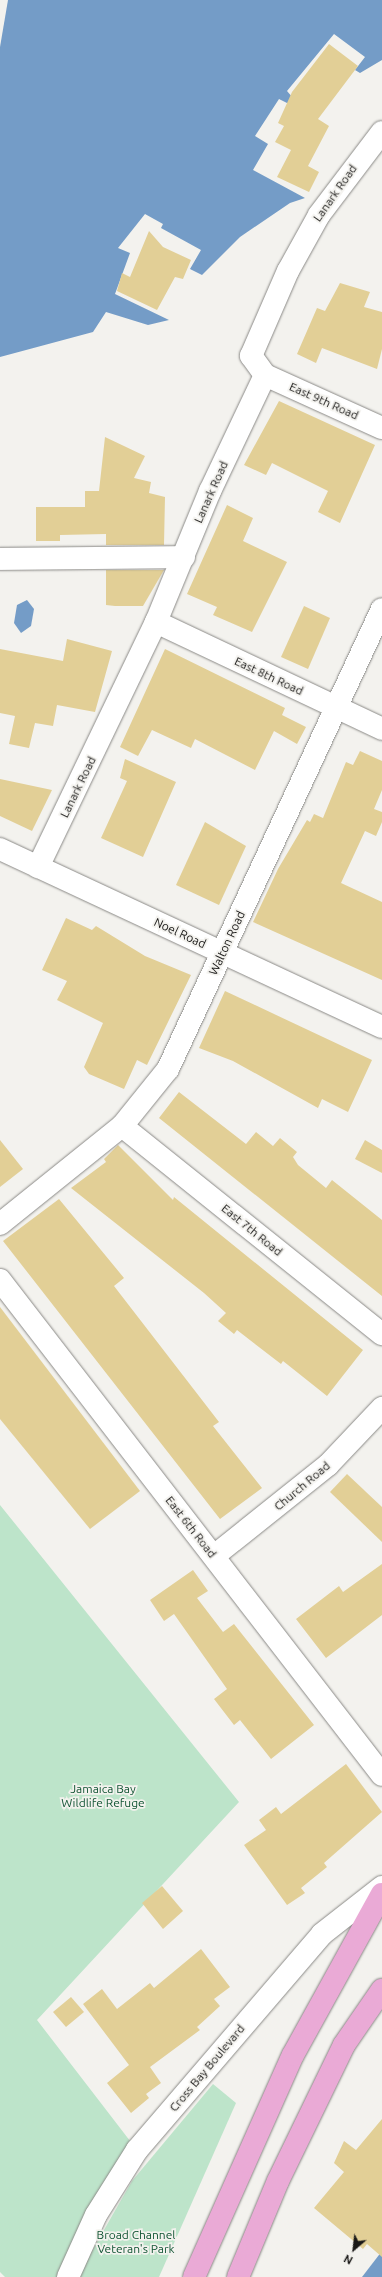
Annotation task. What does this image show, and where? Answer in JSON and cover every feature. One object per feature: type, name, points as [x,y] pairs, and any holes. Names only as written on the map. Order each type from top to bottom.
[{"type":"main road","points":[[194,2277],[293,2055],[382,1894]]},
{"type":"main road","points":[[238,2277],[278,2181],[344,2045],[382,1990]]},
{"type":"street","name":"Lanark Road","points":[[38,867],[156,622],[210,491],[265,375],[251,356],[288,271],[319,215],[382,132]]},
{"type":"street","name":"East 9th Road","points":[[265,375],[382,428]]},
{"type":"street","points":[[0,559],[184,557]]},
{"type":"street","name":"Walton Road","points":[[0,1224],[122,1126],[168,1069],[382,608]]},
{"type":"street","name":"East 8th Road","points":[[156,622],[382,729]]},
{"type":"street","name":"Noel Road","points":[[0,849],[382,1027]]},
{"type":"street","name":"East 7th Road","points":[[122,1126],[382,1334]]},
{"type":"street","name":"East 6th Road","points":[[0,1280],[382,1775]]},
{"type":"street","name":"Church Road","points":[[214,1556],[328,1465],[382,1408]]},
{"type":"street","name":"Cross Bay Boulevard","points":[[68,2277],[96,2215],[137,2150],[322,1934],[382,1887]]},
{"type":"green space","name":"Jamaica Bay Wildlife Refuge","points":[[0,1505],[239,1802],[37,2020],[137,2150],[68,2277],[5,2277],[0,2272]]},
{"type":"green space","name":"Broad Channel Veteran's Park","points":[[213,2084],[236,2103],[159,2277],[77,2277],[132,2181]]},
{"type":"water","points":[[0,0],[382,0],[382,60],[360,73],[355,70],[365,57],[334,34],[287,91],[293,98],[289,104],[279,99],[255,136],[268,144],[253,170],[305,198],[290,203],[240,237],[202,275],[190,269],[201,250],[161,228],[163,224],[145,214],[118,248],[130,253],[115,294],[169,320],[148,325],[106,312],[93,332],[0,357]]},
{"type":"water","points":[[27,600],[34,609],[31,626],[21,633],[14,623],[17,605]]},
{"type":"water","points":[[382,2251],[382,2277],[362,2277]]},
{"type":"pier","points":[[0,0],[8,0],[0,47]]},
{"type":"building","points":[[329,44],[358,66],[318,119],[329,126],[308,166],[319,172],[309,192],[277,177],[291,150],[275,142],[284,126],[278,123],[292,92]]},
{"type":"building","points":[[149,231],[163,247],[191,260],[183,279],[175,277],[157,310],[117,291],[122,273],[130,277]]},
{"type":"building","points":[[340,283],[370,292],[364,307],[382,312],[382,349],[377,369],[322,348],[316,363],[297,354],[317,308],[325,311]]},
{"type":"building","points":[[279,401],[375,445],[340,523],[318,512],[328,491],[272,463],[266,475],[244,465]]},
{"type":"building","points":[[105,437],[145,456],[134,478],[151,482],[149,493],[165,497],[164,545],[106,545],[106,534],[60,535],[60,541],[36,541],[36,507],[85,507],[85,491],[99,491]]},
{"type":"building","points":[[227,505],[253,518],[243,541],[287,562],[252,632],[213,615],[217,607],[187,594]]},
{"type":"building","points":[[106,570],[164,570],[143,606],[115,606],[106,605]]},
{"type":"building","points":[[304,606],[330,618],[308,669],[281,657]]},
{"type":"building","points":[[67,639],[112,651],[95,712],[57,705],[53,726],[35,723],[29,748],[9,744],[15,716],[0,713],[0,649],[63,661]]},
{"type":"building","points":[[165,649],[285,708],[282,715],[306,727],[297,744],[274,731],[255,770],[195,739],[191,748],[152,730],[138,756],[120,747]]},
{"type":"building","points":[[360,751],[382,761],[382,790],[374,809],[382,812],[382,822],[376,836],[365,831],[341,883],[382,902],[382,980],[253,922],[278,869],[307,820],[310,822],[314,814],[323,818],[346,762],[353,765]]},
{"type":"building","points":[[125,759],[176,782],[143,857],[101,838],[127,781],[120,778]]},
{"type":"building","points":[[0,779],[52,790],[32,831],[0,816]]},
{"type":"building","points":[[205,822],[246,846],[219,905],[176,885]]},
{"type":"building","points":[[66,918],[92,930],[96,926],[145,956],[191,975],[147,1065],[137,1060],[124,1089],[89,1074],[84,1067],[103,1023],[57,1000],[67,981],[42,970]]},
{"type":"building","points":[[225,991],[372,1060],[348,1112],[322,1099],[318,1108],[233,1061],[199,1048]]},
{"type":"building","points":[[179,1092],[246,1144],[256,1132],[273,1146],[280,1138],[297,1152],[293,1157],[298,1165],[326,1188],[332,1180],[382,1220],[382,1296],[159,1118]]},
{"type":"building","points":[[0,1140],[23,1169],[0,1187]]},
{"type":"building","points":[[365,1140],[382,1150],[382,1173],[355,1159]]},
{"type":"building","points":[[118,1145],[173,1200],[174,1197],[363,1350],[327,1396],[283,1361],[281,1364],[237,1330],[234,1334],[218,1321],[226,1313],[204,1293],[71,1188],[106,1162],[104,1159]]},
{"type":"building","points":[[59,1199],[124,1278],[114,1286],[219,1422],[213,1426],[262,1488],[220,1519],[3,1241]]},
{"type":"building","points":[[0,1307],[140,1491],[90,1529],[0,1419]]},
{"type":"building","points":[[347,1474],[382,1507],[382,1542],[330,1492]]},
{"type":"building","points":[[382,1564],[382,1615],[326,1658],[296,1619],[339,1586],[343,1592]]},
{"type":"building","points":[[193,1570],[208,1591],[197,1598],[223,1632],[234,1624],[314,1725],[271,1759],[240,1720],[234,1725],[214,1699],[227,1689],[174,1614],[164,1621],[150,1600]]},
{"type":"building","points":[[346,1764],[382,1812],[324,1863],[327,1867],[301,1888],[305,1893],[287,1905],[244,1845],[266,1830],[259,1820],[276,1807],[281,1814]]},
{"type":"building","points":[[162,1886],[183,1911],[163,1929],[142,1903]]},
{"type":"building","points":[[201,1949],[230,1987],[214,1999],[220,2006],[197,2027],[200,2030],[150,2067],[161,2083],[146,2094],[149,2098],[131,2113],[107,2083],[129,2065],[83,2004],[102,1989],[117,2009],[150,1983],[154,1988]]},
{"type":"building","points":[[71,1997],[84,2012],[66,2027],[53,2012]]},
{"type":"building","points":[[382,2119],[382,2257],[367,2244],[363,2249],[314,2208],[344,2172],[334,2163],[344,2141],[356,2150]]}]
